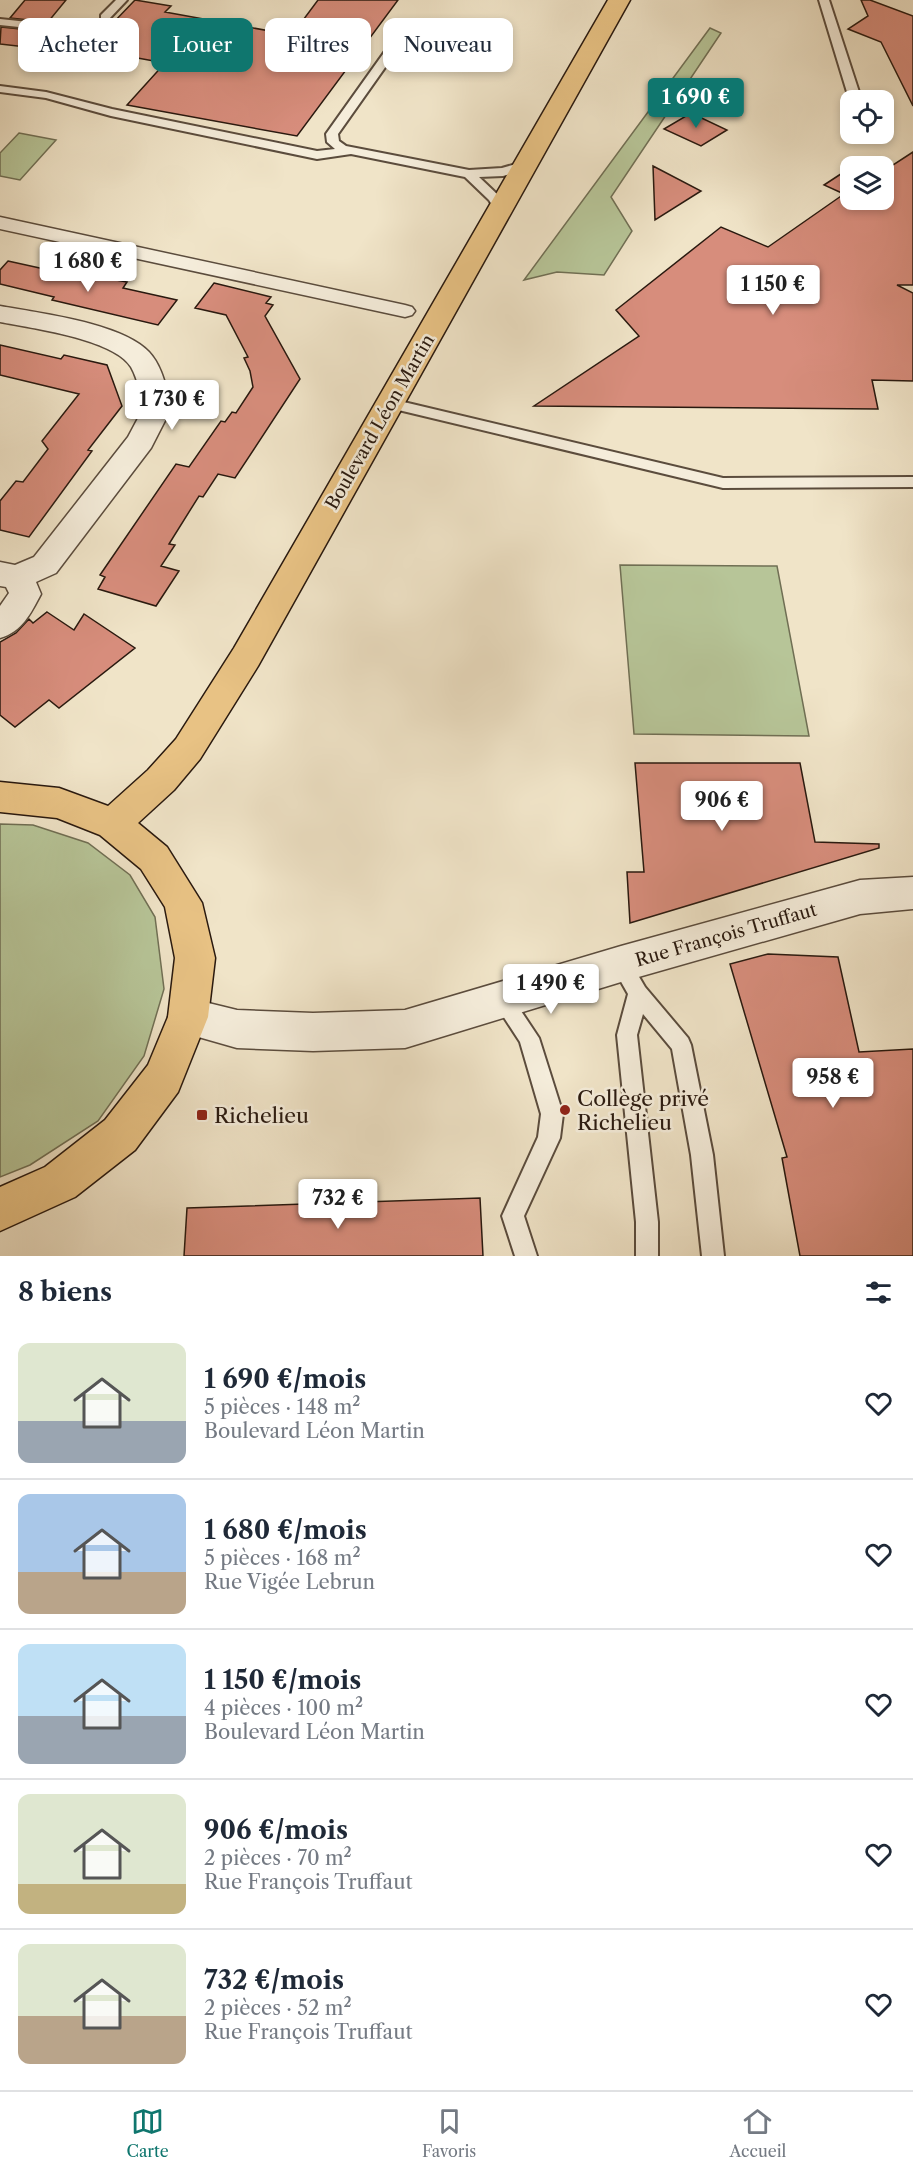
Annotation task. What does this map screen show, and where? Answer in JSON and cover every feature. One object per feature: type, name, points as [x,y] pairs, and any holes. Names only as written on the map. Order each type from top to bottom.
[{"type":"main road","name":"Boulevard Léon Martin","points":[[113,824],[161,780],[188,749],[246,657],[620,0]]},
{"type":"main road","points":[[0,797],[60,803],[113,824],[154,858],[183,903],[195,958],[188,1017],[163,1078],[120,1135],[60,1182],[0,1209]]},
{"type":"street","points":[[0,223],[405,311]]},
{"type":"street","points":[[0,314],[95,335],[123,344],[140,359],[158,407],[141,441],[45,565],[9,576],[25,594],[11,616],[0,626]]},
{"type":"street","name":"Rue François Truffaut","points":[[188,1017],[237,1029],[313,1032],[405,1029],[502,999],[629,979],[860,897],[913,893]]},
{"type":"lane","points":[[105,17],[122,0]]},
{"type":"lane","points":[[824,0],[852,90]]},
{"type":"lane","points":[[0,22],[18,24]]},
{"type":"lane","points":[[383,62],[332,134],[333,142],[342,149],[469,174],[503,172],[526,165]]},
{"type":"lane","points":[[0,88],[46,95],[111,112],[317,155],[350,151]]},
{"type":"lane","points":[[469,174],[494,198],[501,210]]},
{"type":"lane","points":[[391,404],[723,483],[913,483]]},
{"type":"lane","points":[[629,979],[627,1035],[647,1222],[647,1256]]},
{"type":"lane","points":[[629,979],[681,1045],[702,1155],[713,1256]]},
{"type":"lane","points":[[502,999],[529,1038],[552,1114],[549,1138],[513,1216],[526,1256]]},
{"type":"green space","points":[[710,28],[721,33],[611,197],[632,231],[604,275],[557,272],[524,280]]},
{"type":"green space","points":[[19,133],[56,140],[20,180],[0,176],[0,153]]},
{"type":"green space","points":[[620,565],[777,566],[809,736],[634,734]]},
{"type":"green space","points":[[0,824],[33,825],[88,843],[130,875],[155,917],[164,989],[144,1056],[98,1121],[30,1165],[0,1177]]},
{"type":"building","points":[[25,0],[66,0],[51,18],[10,18]]},
{"type":"building","points":[[135,0],[171,6],[165,12],[198,18],[151,18],[151,60],[139,58],[139,18],[118,18]]},
{"type":"building","points":[[318,0],[398,0],[371,36],[371,18],[305,18]]},
{"type":"building","points":[[861,0],[870,0],[913,16],[913,106],[881,42],[848,29],[868,16]]},
{"type":"building","points":[[1,27],[18,29],[18,46],[0,44]]},
{"type":"building","points":[[253,28],[265,30],[265,72],[345,72],[297,136],[127,105],[157,72],[253,72]]},
{"type":"building","points":[[691,113],[727,130],[701,146],[664,129]]},
{"type":"building","points":[[913,152],[913,285],[897,285],[913,293],[913,381],[872,380],[878,409],[534,406],[639,336],[616,310],[721,227],[768,247],[840,197],[840,210],[894,210],[894,164]]},
{"type":"building","points":[[653,166],[701,191],[655,220]]},
{"type":"building","points":[[840,175],[840,192],[824,185]]},
{"type":"building","points":[[8,261],[85,278],[94,276],[127,282],[123,288],[177,300],[158,325],[52,300],[54,297],[0,284],[0,270]]},
{"type":"building","points":[[214,283],[271,297],[266,303],[273,305],[265,316],[300,379],[235,478],[218,474],[203,497],[199,496],[169,544],[175,545],[161,566],[179,571],[156,606],[98,589],[105,577],[100,575],[176,464],[189,467],[221,421],[225,422],[232,412],[236,413],[253,387],[250,371],[244,358],[248,357],[226,315],[195,308]]},
{"type":"building","points":[[0,345],[61,359],[64,355],[107,365],[122,406],[88,450],[92,451],[29,537],[0,530],[0,501],[16,481],[23,482],[48,449],[42,441],[79,394],[0,375]]},
{"type":"building","points":[[47,612],[74,630],[84,614],[135,648],[59,708],[49,700],[15,727],[0,715],[0,642],[16,633],[29,619],[33,623]]},
{"type":"building","points":[[635,763],[800,763],[815,842],[879,844],[879,848],[630,923],[627,872],[644,872]]},
{"type":"building","points":[[768,954],[838,957],[859,1052],[913,1049],[913,1256],[800,1256],[782,1158],[787,1157],[730,964]]},
{"type":"building","points":[[480,1198],[483,1256],[184,1256],[187,1208]]},
{"type":"place","name":"Collège privé Richelieu","points":[[565,1110]]},
{"type":"place","name":"Richelieu","points":[[202,1115]]}]
